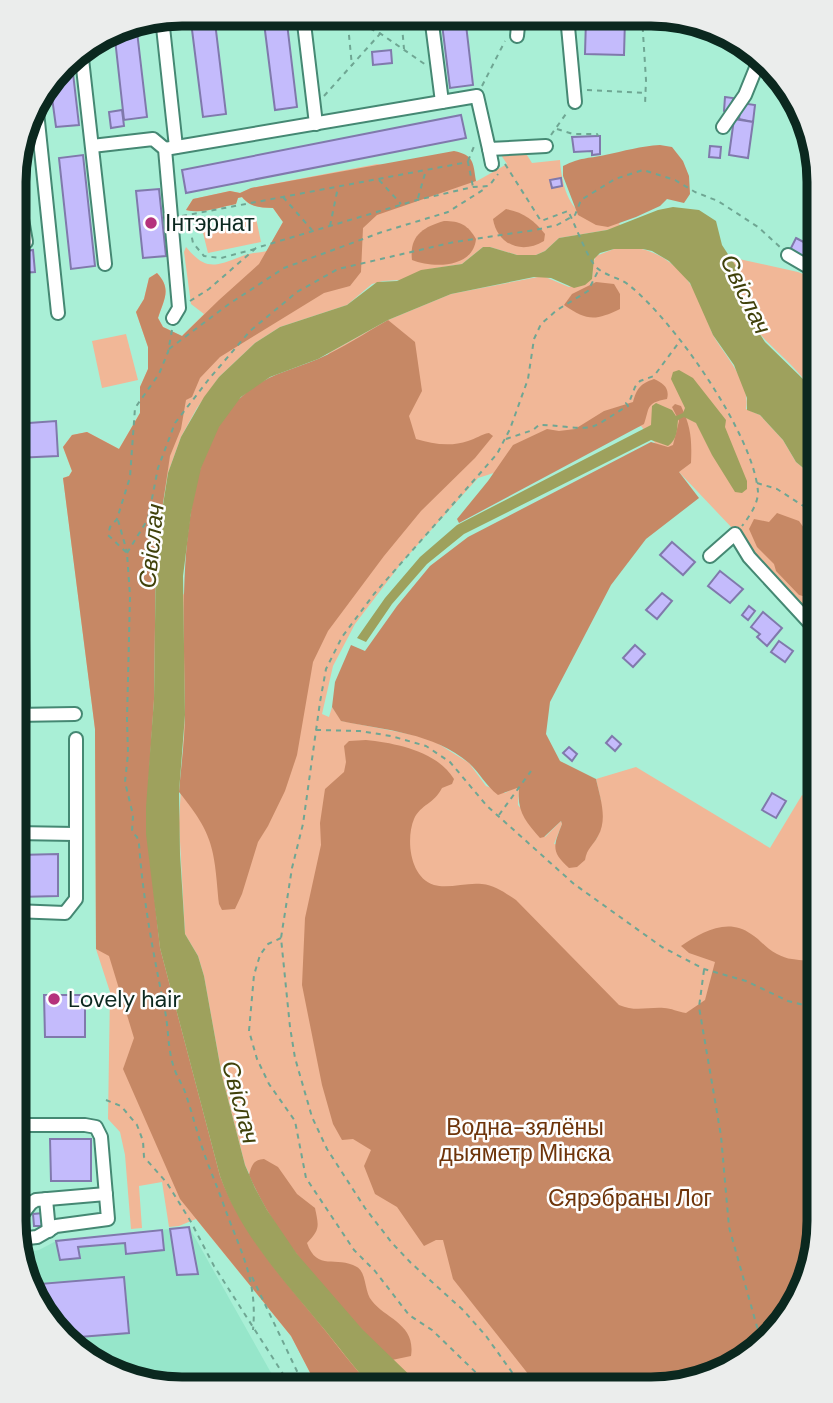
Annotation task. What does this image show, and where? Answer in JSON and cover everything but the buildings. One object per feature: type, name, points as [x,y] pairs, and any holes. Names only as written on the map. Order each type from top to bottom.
[{"type":"street","points":[[304,26],[316,124]]},
{"type":"street","points":[[432,26],[442,102]]},
{"type":"street","points":[[511,38],[515,26]]},
{"type":"street","points":[[568,26],[575,102]]},
{"type":"street","points":[[163,28],[176,313]]},
{"type":"street","points":[[82,63],[105,264]]},
{"type":"street","points":[[723,127],[746,95],[757,68]]},
{"type":"street","points":[[92,146],[153,139],[170,148],[477,96],[495,170]]},
{"type":"street","points":[[38,123],[58,313]]},
{"type":"street","points":[[489,149],[546,146]]},
{"type":"street","points":[[788,255],[807,266]]},
{"type":"street","points":[[710,556],[734,534],[749,557],[807,620]]},
{"type":"street","points":[[26,715],[75,714]]},
{"type":"street","points":[[26,911],[65,913],[76,899],[76,739]]},
{"type":"street","points":[[26,833],[75,834]]},
{"type":"street","points":[[26,1130],[85,1125],[96,1127],[101,1137],[108,1219],[56,1226],[37,1237],[28,1238]]},
{"type":"street","points":[[26,1209],[31,1203],[46,1199],[106,1194]]},
{"type":"street","points":[[46,1199],[49,1230]]},
{"type":"path","points":[[347,26],[352,66]]},
{"type":"path","points":[[365,26],[426,65]]},
{"type":"path","points":[[314,107],[389,26]]},
{"type":"path","points":[[401,26],[404,51]]},
{"type":"path","points":[[642,26],[645,105]]},
{"type":"path","points":[[477,96],[511,38]]},
{"type":"path","points":[[582,90],[646,93]]},
{"type":"path","points":[[546,146],[554,130],[575,102]]},
{"type":"path","points":[[554,130],[561,129],[573,136],[598,136]]},
{"type":"path","points":[[473,187],[468,162],[475,145]]},
{"type":"path","points":[[171,217],[188,216],[468,162]]},
{"type":"path","points":[[417,200],[427,169]]},
{"type":"path","points":[[169,349],[229,304],[284,268],[382,232],[448,212],[489,186],[495,170]]},
{"type":"path","points":[[127,553],[148,519],[158,468],[175,423],[250,331],[297,292],[338,269],[454,242],[557,225],[572,219],[580,200],[615,178],[643,170],[676,180],[718,201],[758,227],[788,255]]},
{"type":"path","points":[[510,171],[541,221],[568,211],[597,268],[630,285],[681,341],[722,401],[744,446],[758,493],[754,509],[734,534]]},
{"type":"path","points":[[377,178],[402,205]]},
{"type":"path","points":[[330,226],[338,186]]},
{"type":"path","points":[[188,216],[193,243],[204,256],[220,258],[417,200],[489,186]]},
{"type":"path","points":[[282,197],[313,231]]},
{"type":"path","points":[[127,553],[108,535],[110,527],[117,519],[130,477],[135,408],[159,374],[169,349],[176,313],[209,289],[256,248]]},
{"type":"path","points":[[515,1377],[463,1310],[393,1243],[365,1208],[327,1149],[312,1117],[295,1058],[281,938],[292,868],[303,824],[326,669],[342,637],[374,594],[497,454],[528,379],[534,339],[541,324],[557,310],[589,290],[597,268]]},
{"type":"path","points":[[505,440],[533,430],[539,425],[593,427],[628,406],[626,403],[635,387],[640,381],[654,376],[681,341]]},
{"type":"path","points":[[755,483],[777,489],[807,508]]},
{"type":"path","points":[[117,519],[127,553],[130,596],[128,754],[125,782],[133,815],[132,832],[139,844],[146,912],[165,1010],[168,1049],[250,1273],[300,1377]]},
{"type":"path","points":[[316,730],[391,736],[426,746],[450,762],[464,781],[499,816],[574,884],[662,947],[704,969],[746,981],[806,1005]]},
{"type":"path","points":[[499,816],[531,771]]},
{"type":"path","points":[[281,938],[268,944],[260,955],[254,975],[249,1031],[257,1059],[269,1084],[295,1121],[306,1178],[354,1250],[402,1308],[432,1330],[481,1377]]},
{"type":"path","points":[[704,969],[699,1007],[720,1136],[729,1227],[759,1333]]},
{"type":"path","points":[[106,1100],[121,1106],[137,1125],[143,1141],[144,1157],[167,1182],[253,1329],[285,1377]]},
{"type":"path","points":[[26,1130],[26,1187]]},
{"type":"path","points":[[250,1273],[255,1309],[253,1329]]},
{"type":"shaded area","points":[[673,207],[699,210],[716,221],[722,245],[737,268],[741,305],[765,342],[807,385],[807,471],[796,462],[783,440],[760,415],[747,410],[747,398],[734,365],[713,335],[690,283],[669,261],[643,249],[614,249],[600,253],[594,259],[592,279],[585,285],[574,288],[551,278],[534,277],[451,294],[388,320],[318,359],[270,377],[241,397],[219,427],[201,468],[191,513],[183,576],[185,715],[179,792],[185,934],[198,956],[204,976],[222,1076],[245,1165],[255,1188],[297,1254],[363,1330],[412,1377],[363,1377],[263,1254],[228,1197],[220,1176],[160,948],[146,834],[146,807],[154,699],[156,550],[168,473],[181,437],[219,377],[255,343],[280,327],[347,305],[377,282],[397,281],[421,270],[462,264],[483,247],[517,255],[536,255],[545,251],[559,238],[607,230],[658,210]]},
{"type":"shaded area","points":[[679,370],[693,378],[726,420],[725,427],[747,481],[747,489],[742,493],[735,492],[696,423],[684,417],[678,420],[675,438],[668,446],[651,440],[464,534],[427,564],[392,604],[366,642],[357,638],[385,598],[420,557],[457,525],[651,425],[652,406],[656,403],[672,410],[676,416],[683,413],[685,408],[671,379],[673,372]]},
{"type":"shaded area","points":[[189,1227],[274,1377],[162,1375],[123,1365],[104,1356],[72,1331],[47,1299],[38,1280],[29,1252],[39,1250],[56,1241]]},
{"type":"green space","points":[[660,145],[672,147],[683,161],[689,176],[690,194],[684,203],[667,199],[660,206],[608,227],[596,225],[578,215],[563,176],[563,166],[584,159]]},
{"type":"green space","points":[[454,151],[469,157],[476,181],[377,215],[363,228],[361,272],[350,286],[324,293],[220,357],[200,378],[192,397],[186,400],[181,429],[170,456],[156,550],[154,699],[146,821],[160,948],[220,1176],[229,1196],[274,1268],[363,1377],[312,1377],[291,1336],[180,1199],[123,1069],[134,1038],[109,956],[96,949],[95,729],[63,478],[69,476],[72,471],[63,447],[72,435],[87,432],[119,449],[140,413],[140,387],[148,369],[148,347],[136,312],[144,299],[149,278],[157,273],[164,284],[165,294],[158,318],[163,327],[182,336],[259,264],[283,222],[273,208],[252,205],[242,197],[238,198],[236,204],[198,211],[186,210],[193,199],[230,191],[240,193],[251,188]]},
{"type":"green space","points":[[499,152],[525,152],[532,163],[560,160],[563,183],[573,205],[585,215],[619,222],[620,226],[559,238],[545,251],[536,255],[517,255],[483,247],[462,264],[430,269],[401,280],[372,284],[347,305],[280,327],[255,343],[219,377],[181,437],[168,473],[157,535],[154,699],[146,807],[147,849],[160,948],[220,1176],[229,1200],[365,1377],[312,1377],[291,1336],[196,1219],[169,1227],[162,1182],[139,1186],[142,1228],[131,1229],[125,1155],[120,1132],[108,1119],[110,992],[96,949],[95,729],[63,478],[69,476],[72,471],[63,447],[72,435],[87,432],[119,449],[140,413],[140,387],[148,369],[148,347],[136,312],[144,299],[149,278],[157,273],[164,284],[165,294],[158,318],[163,327],[182,336],[204,314],[191,304],[184,252],[186,247],[205,263],[223,263],[267,251],[283,222],[273,208],[252,205],[242,197],[238,198],[236,204],[198,211],[186,210],[193,199],[230,191],[240,193],[251,188],[377,164],[477,181],[507,164]]},
{"type":"green space","points":[[506,209],[518,212],[532,221],[545,234],[544,241],[519,247],[505,241],[495,228],[493,219]]},
{"type":"green space","points":[[256,218],[261,242],[208,253],[202,229]]},
{"type":"green space","points":[[444,221],[463,225],[473,234],[476,239],[468,256],[460,261],[440,265],[412,260],[413,245],[419,234]]},
{"type":"green space","name":"Водна-зялёны дыяметр Мінска","points":[[633,247],[656,254],[675,266],[683,275],[696,293],[714,336],[742,382],[747,400],[746,409],[760,415],[783,440],[796,462],[807,471],[807,615],[787,595],[751,548],[679,472],[641,426],[478,478],[403,561],[355,624],[333,666],[322,714],[329,717],[332,707],[342,721],[429,738],[469,763],[486,786],[505,793],[516,787],[519,790],[518,805],[545,837],[561,821],[554,844],[587,850],[597,838],[601,801],[596,779],[636,767],[770,848],[802,795],[806,798],[804,1251],[795,1280],[774,1316],[746,1344],[710,1365],[681,1374],[651,1377],[411,1377],[377,1346],[288,1241],[267,1210],[245,1165],[222,1076],[204,976],[198,956],[185,934],[179,823],[185,715],[183,595],[329,353],[388,320],[451,294],[543,276],[569,287],[592,279],[596,256],[614,249]]},
{"type":"green space","points":[[730,257],[807,275],[807,385],[753,326],[739,298]]},
{"type":"green space","points":[[596,282],[614,284],[620,294],[620,309],[604,316],[591,317],[579,314],[564,305],[572,294]]},
{"type":"green space","points":[[388,320],[415,342],[422,391],[409,416],[416,439],[448,444],[462,443],[483,434],[489,433],[493,436],[475,458],[421,511],[328,631],[313,662],[297,755],[285,791],[258,842],[235,909],[222,910],[211,844],[200,820],[179,792],[185,723],[184,587],[194,494],[206,452],[225,416],[251,389],[275,375],[327,355]]},
{"type":"green space","points":[[126,334],[138,380],[102,388],[92,341]]},
{"type":"green space","points":[[654,379],[665,386],[667,399],[652,404],[644,424],[459,523],[457,519],[513,445],[547,429],[575,429],[604,411],[633,402],[640,387]]},
{"type":"green space","points":[[675,404],[681,406],[691,440],[691,463],[679,472],[699,498],[646,539],[611,585],[550,702],[546,734],[560,761],[596,779],[602,808],[601,829],[585,860],[577,867],[569,868],[555,848],[561,821],[540,838],[524,816],[519,805],[517,788],[498,795],[469,763],[440,745],[408,734],[341,721],[332,707],[335,682],[351,645],[365,651],[430,566],[468,537],[651,442],[668,447],[673,445],[679,421],[672,407]]},
{"type":"green space","points":[[777,513],[799,521],[807,532],[807,597],[799,595],[757,547],[749,529],[754,519],[769,522]]},
{"type":"green space","name":"Сярэбраны Лог","points":[[366,740],[402,746],[426,755],[447,769],[454,779],[452,784],[442,788],[414,819],[410,846],[419,874],[426,881],[440,886],[487,885],[516,900],[619,1005],[636,1009],[667,1008],[686,1013],[705,1000],[715,962],[689,953],[681,946],[715,928],[742,929],[777,954],[788,959],[806,961],[804,1251],[795,1280],[774,1316],[761,1331],[729,1356],[681,1374],[651,1377],[531,1377],[453,1279],[443,1240],[436,1240],[424,1246],[397,1207],[375,1194],[364,1166],[371,1150],[353,1139],[342,1140],[333,1124],[322,1085],[302,985],[305,918],[321,845],[320,823],[325,789],[344,772],[344,746],[349,741]]},
{"type":"green space","points":[[264,1159],[278,1167],[297,1194],[315,1208],[317,1227],[307,1243],[311,1252],[322,1260],[349,1264],[360,1270],[372,1301],[405,1329],[411,1345],[411,1356],[392,1360],[332,1297],[293,1249],[261,1200],[249,1175],[254,1164]]},
{"type":"place","name":"Інтэрнат","points":[[151,223]]},
{"type":"place","name":"Lovely hair","points":[[54,999]]},
{"type":"water label","name":"Свіслач","points":[[746,294]]},
{"type":"water label","name":"Свіслач","points":[[151,546]]},
{"type":"water label","name":"Свіслач","points":[[241,1102]]}]
